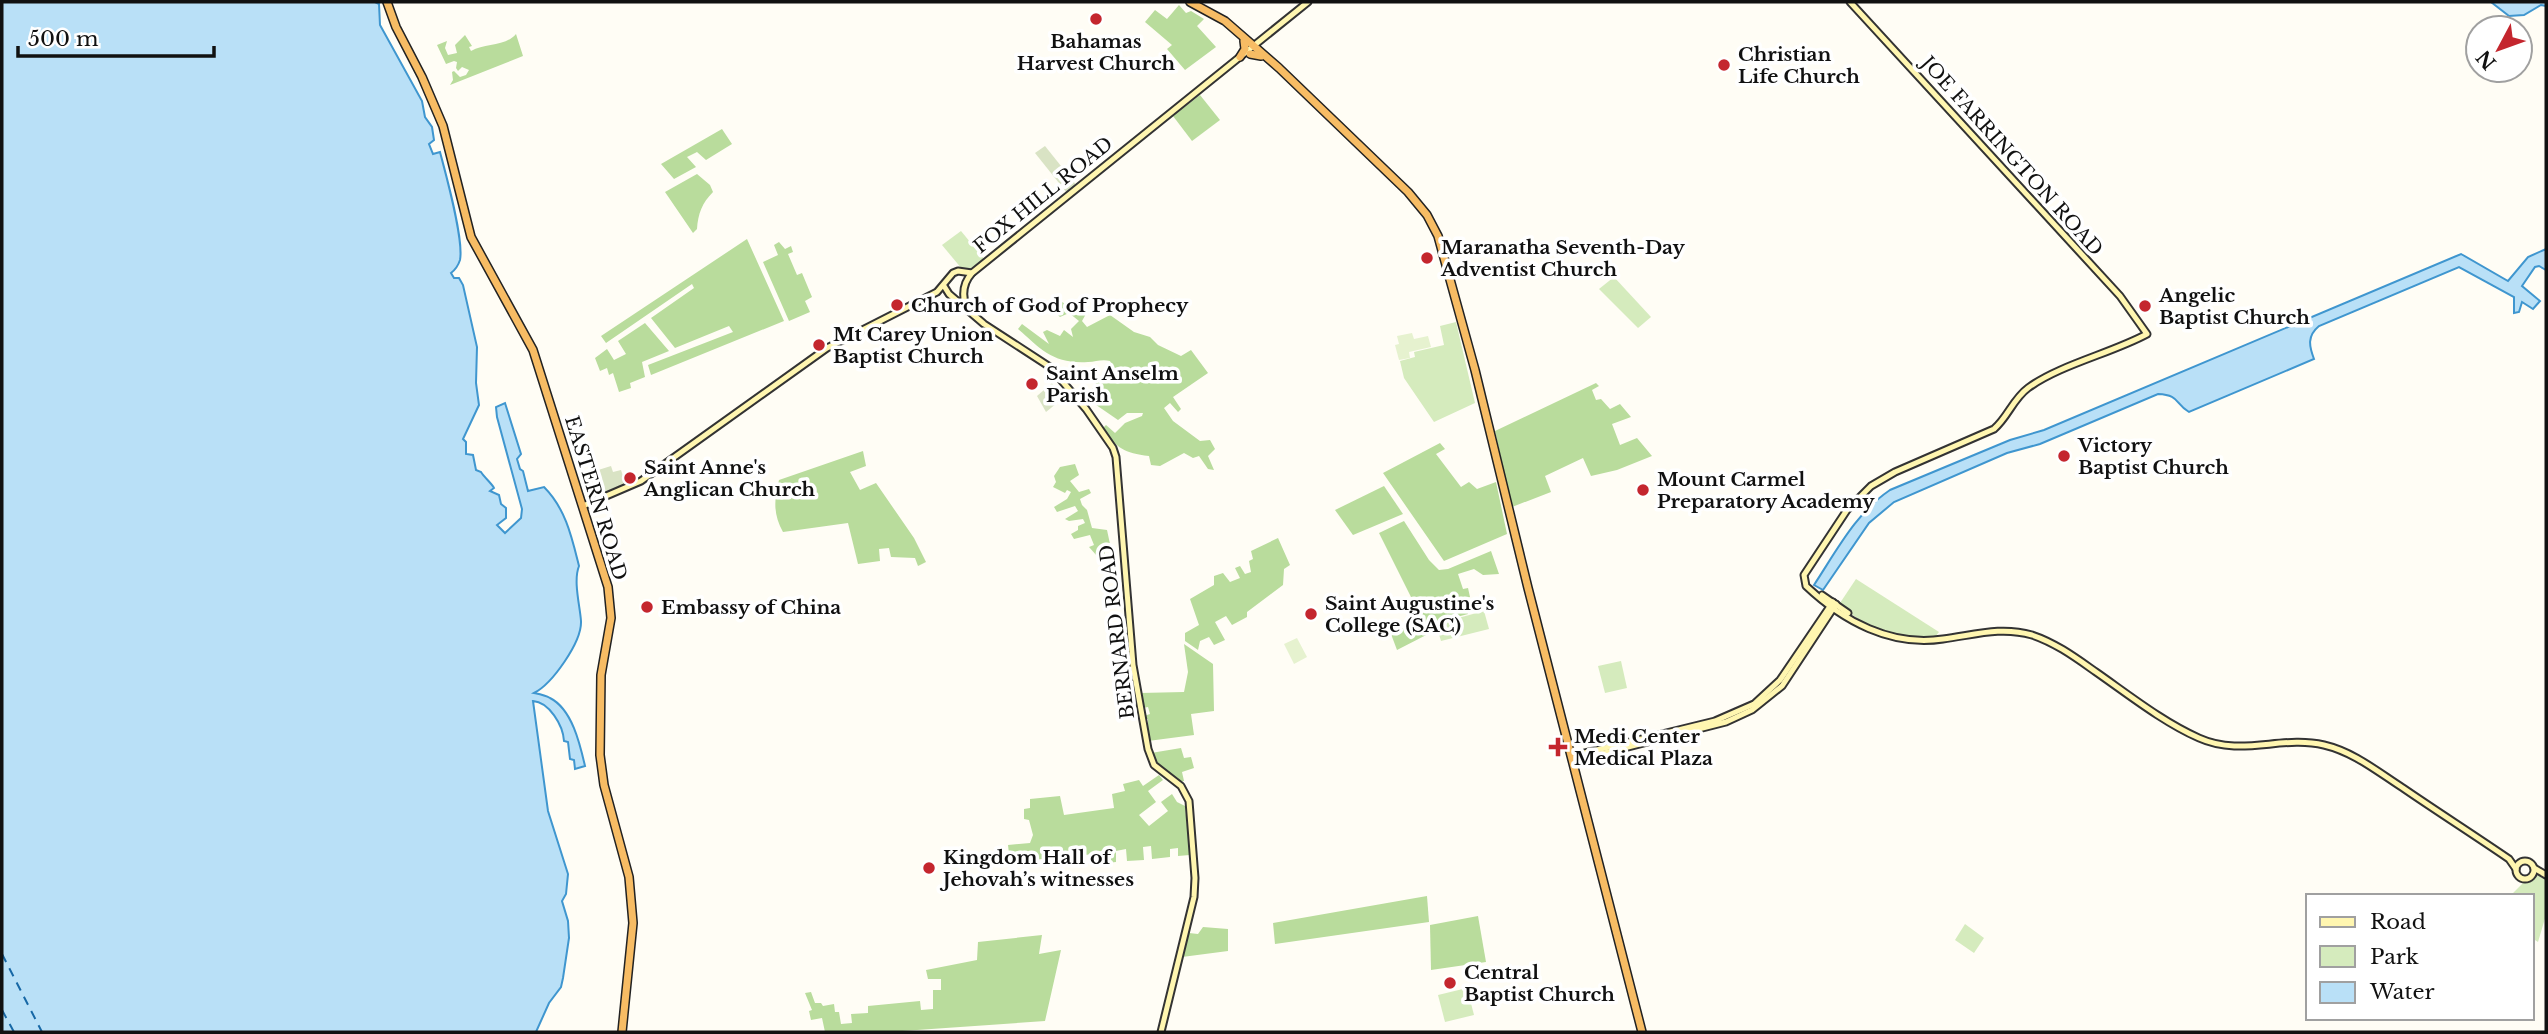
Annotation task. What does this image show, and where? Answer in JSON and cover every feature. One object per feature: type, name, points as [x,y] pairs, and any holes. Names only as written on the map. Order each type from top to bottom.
[{"type":"highway","name":"EASTERN ROAD","points":[[387,2],[443,126],[471,237],[533,350],[608,587],[611,605],[610,632],[601,675],[600,755],[604,785],[628,868],[633,939],[622,1032]]},
{"type":"highway","points":[[1193,3],[1289,79],[1393,177],[1427,215],[1441,242],[1613,913],[1640,1032]]},
{"type":"highway","points":[[1193,3],[1225,21],[1289,79]]},
{"type":"highway","points":[[1240,57],[1245,49],[1244,41]]},
{"type":"main road","name":"FOX HILL ROAD","points":[[945,288],[953,273],[972,273],[1254,49],[1308,2]]},
{"type":"main road","name":"JOE FARRINGTON ROAD","points":[[1834,605],[1803,581],[1806,570],[1847,510],[1871,486],[1895,472],[1991,431],[2000,424],[2017,398],[2038,382],[2147,334],[2120,296],[1850,2]]},
{"type":"main road","name":"FOX HILL ROAD","points":[[1232,65],[1254,49]]},
{"type":"main road","points":[[962,303],[966,279],[964,271]]},
{"type":"main road","points":[[966,279],[972,273]]},
{"type":"main road","points":[[583,506],[641,481],[827,348],[945,288],[962,303]]},
{"type":"main road","name":"BERNARD ROAD","points":[[962,303],[967,311],[1003,338],[1050,367],[1086,409],[1115,453],[1133,662],[1148,750],[1157,769],[1181,786],[1191,809],[1194,897],[1161,1032]]},
{"type":"main road","points":[[1572,758],[1726,722],[1752,710],[1782,686],[1834,605],[1862,626],[1884,635],[1922,641],[1998,631],[2021,632],[2040,638],[2066,651],[2176,726],[2200,739],[2223,746],[2244,748],[2308,743],[2325,745],[2351,754],[2509,859],[2529,862],[2544,874]]},
{"type":"main road","points":[[2509,859],[2522,878],[2544,874]]},
{"type":"main road","points":[[2516,869],[2522,862]]},
{"type":"main road","points":[[2531,876],[2533,867]]},
{"type":"green space","points":[[1179,5],[1186,13],[1191,11],[1204,19],[1197,26],[1216,47],[1185,70],[1167,49],[1172,45],[1145,22],[1155,10],[1167,19]]},
{"type":"green space","points":[[516,34],[523,56],[450,85],[453,80],[452,72],[460,77],[466,75],[469,70],[462,67],[458,71],[457,62],[454,61],[446,64],[437,45],[447,41],[445,48],[448,55],[457,53],[455,45],[465,35],[472,46],[469,47],[471,51],[501,43]]},
{"type":"green space","points":[[1200,95],[1220,120],[1192,141],[1173,116]]},
{"type":"green space","points":[[722,129],[732,144],[706,160],[697,152],[687,157],[696,167],[674,179],[661,164]]},
{"type":"green space","points":[[1045,146],[1077,186],[1067,193],[1035,153]]},
{"type":"green space","points":[[697,174],[710,185],[713,192],[703,205],[697,229],[693,233],[665,192]]},
{"type":"green space","points":[[961,231],[984,259],[968,270],[962,269],[942,245]]},
{"type":"green space","points":[[747,239],[784,321],[651,375],[648,365],[733,332],[729,326],[675,348],[651,318],[694,288],[692,284],[606,343],[601,336]]},
{"type":"green space","points":[[779,242],[785,249],[791,246],[793,252],[788,254],[797,275],[802,273],[812,297],[805,301],[810,312],[789,321],[763,262],[778,255],[774,245]]},
{"type":"green space","points":[[1614,277],[1651,317],[1638,328],[1599,289]]},
{"type":"green space","points":[[1062,302],[1074,309],[1080,306],[1087,312],[1082,321],[1087,327],[1110,315],[1134,332],[1150,337],[1158,345],[1181,356],[1191,350],[1208,373],[1173,397],[1181,409],[1178,412],[1170,403],[1164,408],[1173,421],[1200,441],[1210,440],[1215,449],[1208,456],[1214,470],[1208,469],[1199,456],[1193,458],[1184,453],[1160,466],[1151,465],[1149,456],[1127,451],[1107,435],[1102,429],[1106,425],[1115,433],[1125,423],[1142,416],[1143,413],[1127,413],[1118,420],[1086,398],[1103,373],[1108,371],[1118,377],[1110,361],[1076,362],[1057,358],[1041,349],[1018,329],[1022,324],[1049,344],[1043,332],[1047,330],[1060,336],[1064,330],[1073,337],[1071,329],[1079,321],[1069,313],[1060,317],[1055,312]]},
{"type":"green space","points":[[1456,322],[1475,403],[1434,422],[1404,378],[1400,361],[1415,357],[1414,352],[1444,345],[1440,326]]},
{"type":"green space","points":[[645,323],[669,351],[642,362],[645,377],[630,383],[631,388],[619,392],[613,373],[609,375],[607,368],[600,371],[595,358],[607,349],[614,360],[626,354],[618,341]]},
{"type":"green space","points":[[1412,333],[1414,339],[1428,336],[1431,347],[1409,352],[1410,358],[1399,360],[1395,345],[1399,344],[1397,336]]},
{"type":"green space","points":[[1052,383],[1062,399],[1046,412],[1037,396]]},
{"type":"green space","points":[[1596,383],[1599,386],[1592,390],[1596,400],[1601,399],[1610,409],[1620,404],[1631,417],[1612,424],[1620,445],[1637,438],[1652,456],[1617,470],[1591,476],[1583,458],[1545,476],[1551,492],[1512,507],[1495,431]]},
{"type":"green space","points":[[1440,443],[1445,449],[1436,454],[1461,487],[1469,482],[1477,489],[1496,482],[1507,534],[1444,561],[1383,473]]},
{"type":"green space","points":[[863,451],[866,466],[850,472],[860,490],[876,483],[914,538],[926,562],[918,566],[915,558],[891,557],[889,548],[879,549],[880,561],[858,564],[848,523],[783,532],[775,507],[779,480]]},
{"type":"green space","points":[[1075,464],[1079,475],[1070,481],[1079,492],[1089,489],[1091,493],[1080,499],[1087,510],[1092,528],[1107,530],[1110,544],[1105,547],[1105,554],[1097,556],[1089,547],[1094,545],[1090,535],[1074,539],[1071,534],[1085,523],[1083,519],[1065,519],[1078,511],[1075,506],[1057,512],[1054,507],[1067,499],[1071,492],[1067,490],[1065,493],[1053,487],[1056,482],[1054,476],[1060,467]]},
{"type":"green space","points":[[611,466],[613,472],[621,470],[626,485],[587,500],[579,476]]},
{"type":"green space","points":[[1384,486],[1403,514],[1353,535],[1335,510]]},
{"type":"green space","points":[[1404,521],[1429,560],[1439,570],[1448,569],[1491,551],[1499,574],[1483,575],[1474,569],[1458,574],[1463,589],[1468,588],[1470,597],[1465,599],[1468,614],[1434,623],[1434,631],[1397,650],[1391,634],[1422,619],[1379,533]]},
{"type":"green space","points":[[1278,538],[1290,565],[1284,569],[1283,585],[1247,612],[1247,617],[1232,625],[1226,616],[1215,622],[1225,640],[1214,645],[1209,637],[1200,641],[1198,650],[1185,641],[1185,633],[1199,625],[1190,599],[1214,585],[1214,576],[1223,573],[1230,582],[1240,578],[1235,568],[1240,566],[1245,574],[1251,572],[1251,551]]},
{"type":"green space","points":[[1856,579],[1939,632],[1935,637],[1909,636],[1883,631],[1860,620],[1840,603]]},
{"type":"green space","points":[[1484,611],[1489,629],[1441,641],[1436,624]]},
{"type":"green space","points":[[1297,638],[1307,657],[1294,664],[1284,644]]},
{"type":"green space","points":[[1184,644],[1213,664],[1214,711],[1191,714],[1194,735],[1148,741],[1148,719],[1144,716],[1150,714],[1148,707],[1143,708],[1140,693],[1184,692],[1188,672]]},
{"type":"green space","points":[[1621,661],[1627,688],[1605,693],[1598,666]]},
{"type":"green space","points":[[1181,748],[1184,758],[1191,757],[1194,768],[1182,772],[1184,781],[1180,782],[1157,766],[1151,753]]},
{"type":"green space","points":[[1159,775],[1163,780],[1148,791],[1156,802],[1139,815],[1149,826],[1168,811],[1161,802],[1172,794],[1177,802],[1185,806],[1190,855],[1178,856],[1178,848],[1170,849],[1170,857],[1152,859],[1151,846],[1143,847],[1144,860],[1127,861],[1126,849],[1116,851],[1116,862],[1097,864],[1095,854],[1010,862],[1008,845],[1030,843],[1033,835],[1029,820],[1024,819],[1024,809],[1030,808],[1030,799],[1060,796],[1064,815],[1114,808],[1112,794],[1125,791],[1123,784],[1139,780],[1143,786]]},
{"type":"green space","points":[[2540,875],[2546,877],[2546,915],[2538,942],[2534,939],[2534,894],[2512,894],[2525,881]]},
{"type":"green space","points":[[1427,896],[1429,922],[1275,944],[1273,923]]},
{"type":"green space","points":[[1478,916],[1486,962],[1431,970],[1430,925]]},
{"type":"green space","points":[[1965,924],[1984,938],[1974,953],[1955,940]]},
{"type":"green space","points":[[1203,927],[1228,929],[1228,951],[1182,957],[1186,935],[1198,934]]},
{"type":"green space","points":[[1042,935],[1039,954],[1061,950],[1045,1021],[888,1032],[825,1032],[822,1018],[811,1020],[809,1011],[812,1010],[805,993],[811,992],[815,1003],[821,1003],[823,1006],[834,1004],[841,1024],[852,1023],[851,1014],[868,1013],[868,1006],[920,1001],[921,1010],[933,1009],[933,990],[941,990],[941,979],[928,979],[926,970],[977,960],[978,942]]},
{"type":"green space","points":[[1467,988],[1474,1015],[1445,1022],[1438,995]]},
{"type":"water","points":[[2,2],[379,4],[380,25],[422,101],[425,117],[432,127],[434,140],[429,144],[433,154],[440,152],[457,223],[460,260],[451,273],[454,278],[459,278],[463,285],[477,347],[476,383],[479,405],[463,439],[466,442],[466,454],[473,455],[476,470],[492,485],[494,488],[490,491],[499,495],[501,504],[506,508],[506,518],[497,525],[505,533],[521,518],[522,509],[497,417],[496,407],[505,403],[521,454],[517,459],[528,491],[544,487],[552,496],[567,524],[579,566],[577,586],[581,621],[577,640],[557,672],[534,693],[550,698],[564,710],[574,728],[585,766],[575,769],[574,760],[570,759],[568,742],[564,741],[558,722],[550,710],[533,701],[548,811],[568,874],[566,894],[562,901],[568,921],[569,938],[561,987],[549,1003],[536,1032],[2,1032]]},
{"type":"water","points":[[2491,2],[2546,2],[2546,6],[2541,5],[2526,14],[2506,14]]},
{"type":"water","points":[[2546,249],[2546,270],[2535,267],[2522,286],[2540,301],[2533,309],[2522,302],[2519,312],[2514,313],[2514,297],[2459,267],[2319,326],[2310,341],[2314,359],[2189,412],[2174,398],[2158,394],[2040,444],[2007,453],[1894,502],[1869,523],[1823,590],[1814,585],[1857,521],[1890,490],[2010,440],[2044,430],[2461,254],[2508,281],[2528,257]]},
{"type":"ferry route","points":[[2,954],[42,1032]]},
{"type":"ferry route","points":[[2,1010],[14,1032]]},
{"type":"place","name":"Bahamas Harvest Church","points":[[1096,19]]},
{"type":"place","name":"Christian Life Church","points":[[1724,65]]},
{"type":"place","name":"Maranatha Seventh-Day Adventist Church","points":[[1427,258]]},
{"type":"place","name":"Church of God of Prophecy","points":[[897,305]]},
{"type":"place","name":"Angelic Baptist Church","points":[[2145,306]]},
{"type":"place","name":"Mt Carey Union Baptist Church","points":[[819,345]]},
{"type":"place","name":"Saint Anselm Parish","points":[[1032,384]]},
{"type":"place","name":"Victory Baptist Church","points":[[2064,456]]},
{"type":"place","name":"Saint Anne's Anglican Church","points":[[630,478]]},
{"type":"place","name":"Mount Carmel Preparatory Academy","points":[[1643,490]]},
{"type":"place","name":"Embassy of China","points":[[647,607]]},
{"type":"place","name":"Saint Augustine's College (SAC)","points":[[1311,614]]},
{"type":"place","name":"Medi Center Medical Plaza","points":[[1558,747]]},
{"type":"place","name":"Kingdom Hall of Jehovah’s witnesses","points":[[929,868]]},
{"type":"place","name":"Central Baptist Church","points":[[1450,983]]}]
